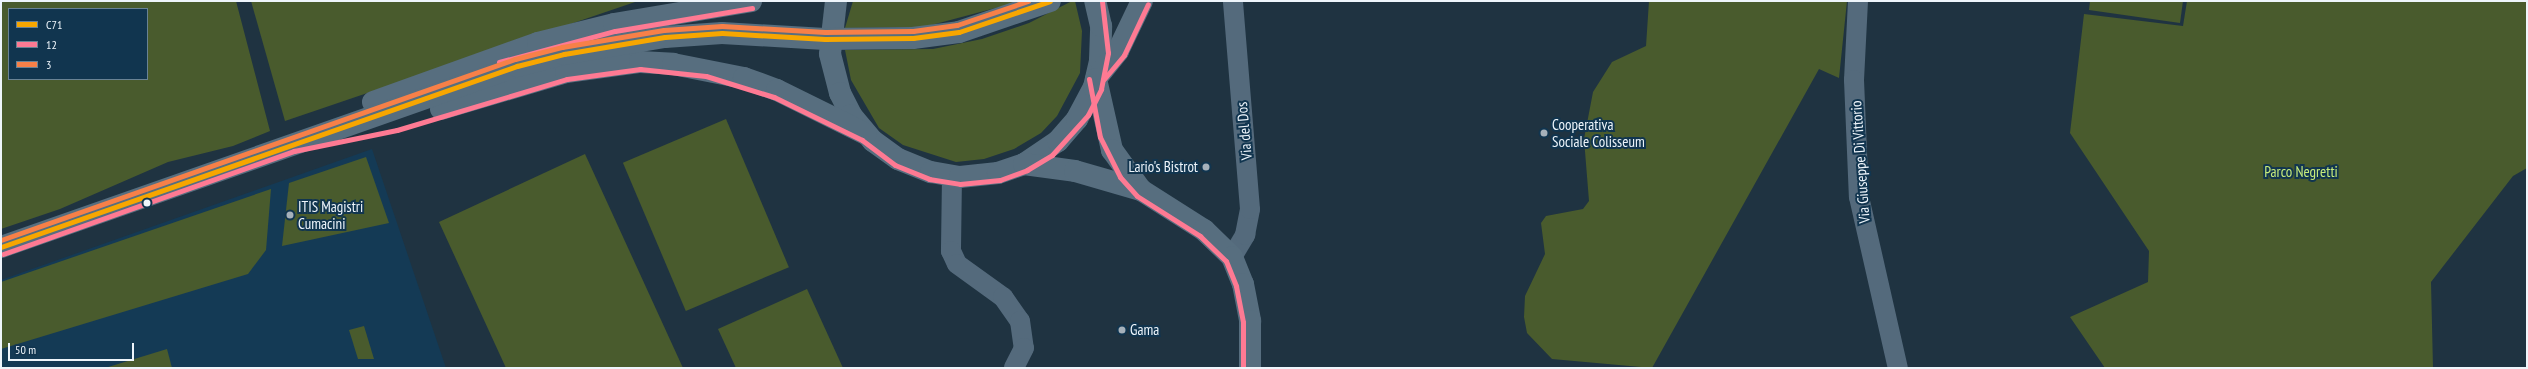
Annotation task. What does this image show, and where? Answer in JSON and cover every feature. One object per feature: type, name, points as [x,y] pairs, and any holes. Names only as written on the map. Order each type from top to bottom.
[{"type":"main road","points":[[292,144],[370,103],[481,60],[614,24],[751,1]]},
{"type":"main road","points":[[1,247],[518,66],[564,54],[665,37],[722,33],[824,40],[913,38],[959,32],[1050,1]]},
{"type":"main road","points":[[1096,78],[1118,51],[1142,1]]},
{"type":"main road","points":[[292,144],[395,124],[566,72],[640,62],[674,64],[744,78],[777,90],[866,134],[909,165],[952,176],[988,175],[1024,164],[1048,149],[1070,127],[1087,103],[1096,78],[1101,40],[1096,4]]},
{"type":"main road","points":[[834,9],[832,66],[847,108],[866,134]]},
{"type":"main road","points":[[1096,78],[1112,150],[1141,190]]},
{"type":"main road","points":[[1024,164],[1075,171],[1141,190],[1204,230],[1232,257],[1243,284],[1250,321],[1250,368]]},
{"type":"street","name":"Via del Dos","points":[[1232,257],[1245,235],[1250,209],[1233,1]]},
{"type":"street","name":"Via Giuseppe Di Vittorio","points":[[1858,1],[1854,80],[1859,197],[1898,368]]},
{"type":"street","points":[[952,176],[950,238],[957,264],[1003,297],[1020,321],[1024,348],[1014,368]]},
{"type":"shaded area","name":"ITIS Magistri Cumacini","points":[[372,149],[446,368],[1,368],[1,280]]},
{"type":"green space","points":[[1,1],[236,1],[270,131],[233,146],[168,162],[60,209],[1,229]]},
{"type":"green space","points":[[251,1],[638,1],[285,121]]},
{"type":"green space","points":[[853,1],[1022,1],[924,27],[845,28]]},
{"type":"green space","points":[[1072,1],[1075,1],[1082,31],[1080,73],[1057,116],[1041,133],[1014,149],[984,159],[956,162],[903,145],[879,128],[851,80],[845,50],[933,49],[982,39],[1029,23]]},
{"type":"green space","points":[[1649,1],[1847,1],[1839,78],[1819,69],[1652,368],[1552,359],[1527,333],[1524,317],[1525,296],[1545,254],[1541,223],[1546,216],[1583,209],[1589,201],[1584,139],[1593,92],[1612,62],[1646,46]]},
{"type":"green space","points":[[2090,1],[2183,1],[2180,23],[2089,10]]},
{"type":"green space","name":"Parco Negretti","points":[[2187,1],[2527,1],[2527,168],[2513,176],[2431,282],[2433,368],[2105,368],[2070,317],[2148,282],[2149,251],[2070,133],[2084,14],[2183,26]]},
{"type":"green space","points":[[726,119],[789,267],[686,311],[623,163]]},
{"type":"green space","points":[[585,154],[683,368],[506,368],[439,222]]},
{"type":"green space","points":[[366,157],[389,223],[282,246],[289,183]]},
{"type":"green space","points":[[271,189],[266,250],[248,274],[1,349],[1,282]]},
{"type":"green space","points":[[807,289],[843,368],[736,368],[718,329]]},
{"type":"green space","points":[[364,326],[374,359],[358,359],[349,330]]},
{"type":"green space","points":[[167,349],[172,368],[105,368]]},
{"type":"transit line","name":"3","points":[[1,240],[515,59],[562,47],[664,30],[722,26],[825,32],[913,31],[957,25],[1028,1]]},
{"type":"transit line","name":"C71","points":[[1,247],[517,66],[564,54],[665,37],[722,33],[825,39],[913,38],[959,32],[1050,1]]},
{"type":"transit line","name":"12","points":[[3,254],[294,151],[397,130],[567,79],[640,69],[706,76],[774,97],[862,140],[895,165],[929,179],[960,184],[1000,180],[1027,170],[1052,155],[1088,115],[1101,89],[1108,53],[1102,1]]},
{"type":"transit line","name":"12","points":[[1104,79],[1124,55],[1148,4]]},
{"type":"transit line","name":"12","points":[[499,62],[615,31],[752,8]]},
{"type":"transit line","name":"12","points":[[1089,79],[1100,137],[1120,177],[1137,196],[1200,236],[1226,261],[1236,286],[1243,322],[1243,368]]},
{"type":"place","name":"Cooperativa Sociale Colisseum","points":[[1544,133]]},
{"type":"place","name":"Lario's Bistrot","points":[[1206,167]]},
{"type":"place","name":"ITIS Magistri Cumacini","points":[[290,215]]},
{"type":"place","name":"Gama","points":[[1122,330]]}]
